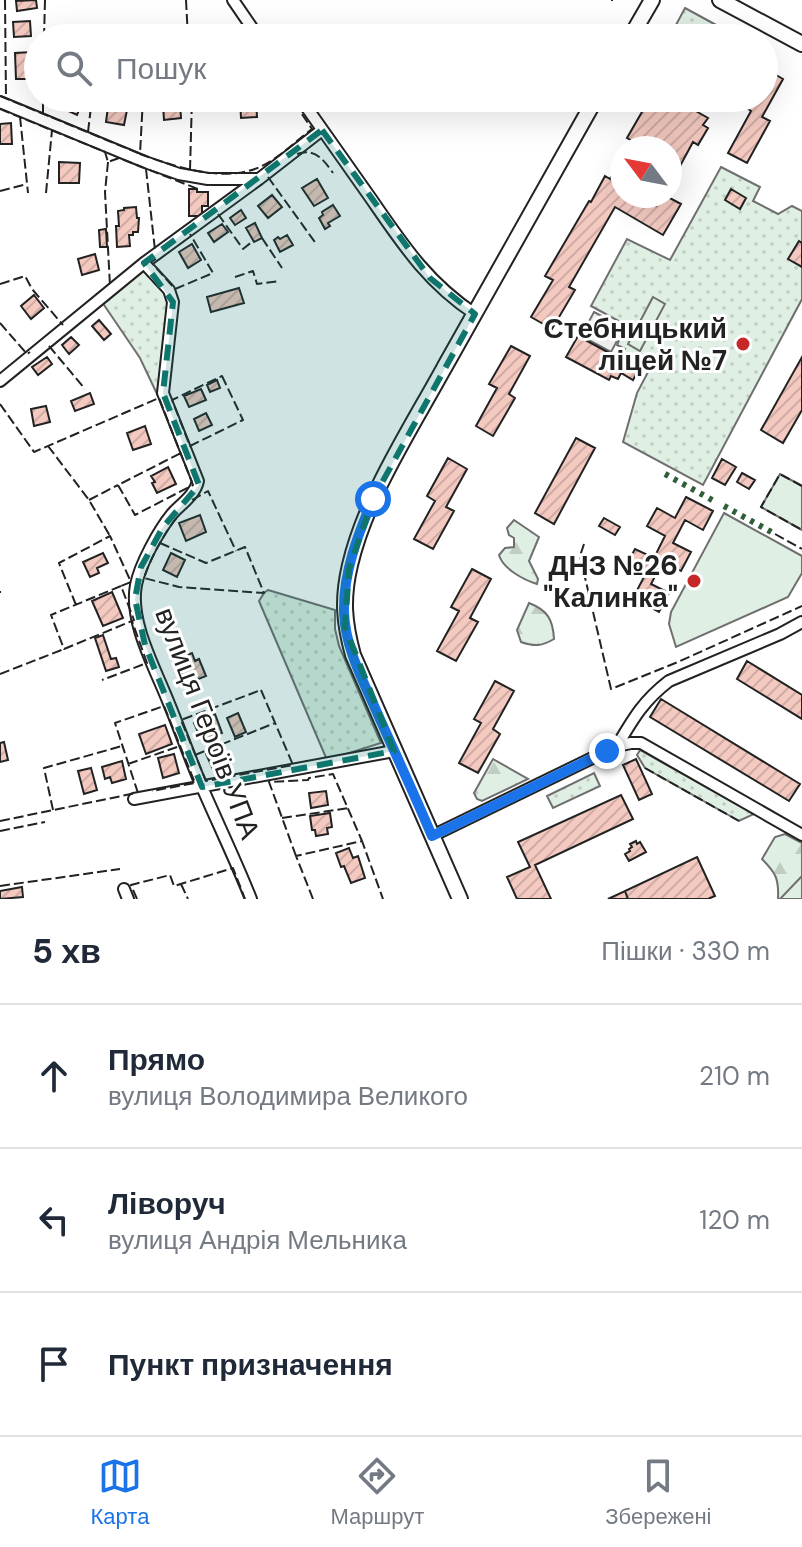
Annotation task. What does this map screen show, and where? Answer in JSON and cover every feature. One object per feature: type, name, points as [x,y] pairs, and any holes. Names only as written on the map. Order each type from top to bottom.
[{"type":"street","points":[[233,0],[249,24]]},
{"type":"street","points":[[638,24],[652,0]]},
{"type":"street","points":[[720,0],[765,24]]},
{"type":"street","points":[[778,31],[802,44]]},
{"type":"street","points":[[0,102],[24,112]]},
{"type":"street","points":[[24,112],[179,174],[208,179],[259,179]]},
{"type":"street","points":[[310,112],[430,278],[475,314]]},
{"type":"street","points":[[460,899],[359,672],[345,627],[349,569],[373,499],[588,112]]},
{"type":"street","points":[[0,381],[144,263],[322,130]]},
{"type":"street","name":"вулиця Героїв УПА","points":[[144,263],[169,290],[173,302],[163,393],[198,481],[195,490],[163,527],[141,567],[136,584],[137,618],[202,787],[251,899]]},
{"type":"street","points":[[617,746],[639,710],[669,681],[802,622]]},
{"type":"street","points":[[432,836],[617,746],[631,743],[641,743],[802,835]]},
{"type":"street","points":[[134,799],[394,751]]},
{"type":"highlighted area","points":[[322,130],[430,278],[475,314],[373,499],[349,569],[345,627],[394,751],[202,787],[145,645],[135,599],[141,567],[163,527],[199,485],[163,393],[173,302],[144,263]]},
{"type":"green space","points":[[685,8],[714,24],[676,24]]},
{"type":"green space","points":[[721,167],[760,187],[753,201],[778,214],[792,206],[802,211],[802,299],[703,485],[623,442],[637,393],[648,372],[647,367],[622,354],[625,349],[617,345],[626,325],[591,306],[627,239],[670,260]]},
{"type":"green space","points":[[142,269],[165,294],[169,309],[157,394],[140,358],[102,302]]},
{"type":"green space","points":[[653,297],[665,304],[640,351],[628,344]]},
{"type":"green space","points":[[780,474],[802,486],[802,530],[761,507]]},
{"type":"green space","points":[[724,513],[802,556],[802,573],[788,597],[676,647],[669,624],[671,612]]},
{"type":"green space","points":[[514,520],[539,537],[529,561],[538,579],[537,584],[509,569],[499,555],[505,548],[514,547],[514,538],[507,528]]},
{"type":"green space","points":[[268,590],[335,610],[339,646],[381,743],[327,760],[259,601]]},
{"type":"green space","points":[[529,603],[548,616],[554,639],[538,645],[521,642],[517,630]]},
{"type":"green space","points":[[640,750],[754,814],[739,821],[645,768],[637,755]]},
{"type":"green space","points":[[493,759],[528,779],[482,801],[474,793]]},
{"type":"green space","points":[[594,773],[600,786],[553,808],[547,796]]},
{"type":"green space","points":[[785,834],[802,843],[802,899],[778,899],[776,877],[762,859],[775,837]]},
{"type":"green space","points":[[802,876],[802,899],[780,899]]},
{"type":"shaded area","points":[[594,312],[624,328],[611,352],[581,336]]},
{"type":"building","points":[[36,0],[37,8],[17,11],[16,1]]},
{"type":"building","points":[[30,21],[30,24],[24,24],[24,36],[14,37],[13,22]]},
{"type":"building","points":[[24,52],[24,79],[16,79],[15,53]]},
{"type":"building","points":[[107,112],[127,112],[124,125],[106,122]]},
{"type":"building","points":[[163,112],[181,112],[181,118],[164,120]]},
{"type":"building","points":[[241,112],[257,112],[257,117],[241,118]]},
{"type":"building","points":[[642,112],[698,112],[708,118],[703,125],[708,128],[698,145],[693,142],[682,162],[682,136],[628,136]]},
{"type":"building","points":[[750,112],[765,112],[762,117],[770,121],[747,163],[728,153]]},
{"type":"building","points":[[11,123],[12,144],[0,144],[0,124]]},
{"type":"building","points":[[59,162],[80,163],[79,183],[59,183]]},
{"type":"building","points":[[605,176],[610,179],[610,208],[614,208],[569,287],[575,290],[552,329],[531,317],[553,280],[545,276]]},
{"type":"building","points":[[317,179],[328,198],[314,206],[302,188]]},
{"type":"building","points":[[189,189],[208,192],[208,206],[202,206],[202,216],[189,216]]},
{"type":"building","points":[[731,189],[746,198],[740,209],[725,200]]},
{"type":"building","points":[[272,195],[282,207],[268,218],[258,206]]},
{"type":"building","points":[[333,205],[340,216],[328,223],[330,226],[325,229],[319,218]]},
{"type":"building","points":[[136,207],[138,232],[129,235],[130,246],[117,247],[118,211]]},
{"type":"building","points":[[617,208],[679,208],[663,235]]},
{"type":"building","points":[[241,210],[246,218],[235,225],[230,218]]},
{"type":"building","points":[[255,223],[262,238],[254,242],[246,228]]},
{"type":"building","points":[[222,224],[228,232],[214,242],[208,233]]},
{"type":"building","points":[[106,229],[107,247],[100,247],[99,230]]},
{"type":"building","points":[[287,235],[293,245],[280,252],[274,240]]},
{"type":"building","points":[[799,241],[802,243],[802,267],[788,259]]},
{"type":"building","points":[[192,244],[201,260],[188,268],[179,252]]},
{"type":"building","points":[[95,254],[99,270],[82,275],[78,259]]},
{"type":"building","points":[[239,288],[244,303],[211,312],[207,297]]},
{"type":"building","points":[[34,295],[44,308],[31,319],[21,306]]},
{"type":"building","points":[[99,320],[111,334],[104,340],[92,326]]},
{"type":"building","points":[[578,336],[639,369],[633,380],[621,373],[618,379],[611,376],[609,380],[566,357]]},
{"type":"building","points":[[71,337],[79,345],[69,354],[62,345]]},
{"type":"building","points":[[511,346],[530,356],[509,394],[515,398],[493,436],[476,426],[497,388],[489,384]]},
{"type":"building","points":[[47,357],[52,364],[38,375],[32,367]]},
{"type":"building","points":[[802,357],[802,410],[783,443],[761,430]]},
{"type":"building","points":[[217,380],[220,388],[210,392],[207,385]]},
{"type":"building","points":[[201,389],[206,400],[189,407],[184,396]]},
{"type":"building","points":[[90,393],[94,404],[75,411],[71,401]]},
{"type":"building","points":[[46,406],[50,422],[34,426],[31,409]]},
{"type":"building","points":[[206,413],[212,425],[199,431],[194,419]]},
{"type":"building","points":[[145,426],[151,444],[133,450],[127,433]]},
{"type":"building","points":[[576,438],[595,448],[554,524],[535,513]]},
{"type":"building","points":[[448,458],[467,469],[446,507],[454,511],[433,549],[414,539],[435,501],[427,496]]},
{"type":"building","points":[[722,459],[736,467],[725,485],[712,478]]},
{"type":"building","points":[[168,467],[176,484],[157,493],[151,476]]},
{"type":"building","points":[[742,473],[755,480],[749,489],[737,482]]},
{"type":"building","points":[[686,497],[713,511],[703,530],[685,520],[673,543],[691,552],[681,571],[663,561],[651,584],[669,593],[659,612],[633,598],[644,577],[625,567],[635,549],[654,558],[665,536],[647,526],[657,508],[675,518]]},
{"type":"building","points":[[200,515],[206,532],[186,541],[179,523]]},
{"type":"building","points":[[604,518],[620,527],[615,535],[599,526]]},
{"type":"building","points":[[103,553],[108,563],[97,568],[99,573],[90,577],[83,562]]},
{"type":"building","points":[[171,553],[185,560],[177,577],[163,570]]},
{"type":"building","points":[[472,569],[491,579],[470,618],[478,622],[456,661],[437,651],[459,611],[451,607]]},
{"type":"building","points":[[112,592],[123,618],[103,626],[92,601]]},
{"type":"building","points":[[103,635],[111,659],[116,658],[119,667],[106,671],[95,638]]},
{"type":"building","points":[[192,653],[195,661],[199,659],[206,676],[186,684],[179,667],[183,666],[180,658]]},
{"type":"building","points":[[747,661],[802,695],[802,719],[737,679]]},
{"type":"building","points":[[495,681],[514,691],[493,729],[500,734],[478,773],[459,763],[481,723],[474,719]]},
{"type":"building","points":[[661,699],[800,784],[789,801],[650,717]]},
{"type":"building","points":[[238,713],[246,732],[235,737],[227,718]]},
{"type":"building","points":[[215,714],[222,733],[202,741],[194,723]]},
{"type":"building","points":[[165,725],[172,744],[146,754],[139,734]]},
{"type":"building","points":[[4,742],[8,760],[0,762],[0,743]]},
{"type":"building","points":[[223,746],[232,769],[216,776],[206,754]]},
{"type":"building","points":[[174,754],[179,773],[163,778],[158,758]]},
{"type":"building","points":[[636,759],[652,794],[639,800],[623,765]]},
{"type":"building","points":[[122,761],[126,779],[112,783],[110,777],[105,779],[102,767]]},
{"type":"building","points":[[91,768],[97,790],[84,794],[78,771]]},
{"type":"building","points":[[326,791],[328,805],[311,808],[309,793]]},
{"type":"building","points":[[621,795],[633,819],[535,865],[551,899],[517,899],[507,877],[530,867],[518,842]]},
{"type":"building","points":[[330,813],[332,827],[327,828],[328,834],[316,836],[310,816]]},
{"type":"building","points":[[636,841],[646,852],[629,861],[625,854],[632,847],[630,844]]},
{"type":"building","points":[[349,848],[353,858],[358,856],[365,878],[351,883],[336,853]]},
{"type":"building","points":[[697,857],[715,896],[708,899],[628,899],[625,891]]},
{"type":"building","points":[[22,887],[23,897],[0,899],[0,891]]},
{"type":"building","points":[[625,891],[628,899],[608,899]]},
{"type":"hedge","points":[[665,474],[714,501]]},
{"type":"hedge","points":[[724,506],[775,534]]},
{"type":"fence","points":[[5,0],[6,98]]},
{"type":"fence","points":[[44,24],[45,0]]},
{"type":"fence","points":[[186,0],[187,24]]},
{"type":"fence","points":[[0,96],[24,106]]},
{"type":"fence","points":[[0,109],[105,152],[108,162],[119,158],[198,189]]},
{"type":"fence","points":[[39,112],[138,153],[138,150]]},
{"type":"fence","points":[[88,132],[90,112]]},
{"type":"fence","points":[[142,112],[140,154],[217,174],[248,171],[282,154],[312,129],[300,112]]},
{"type":"fence","points":[[190,170],[192,112]]},
{"type":"fence","points":[[20,117],[28,193]]},
{"type":"fence","points":[[46,193],[52,130]]},
{"type":"fence","points":[[297,154],[314,154],[333,173]]},
{"type":"fence","points":[[108,162],[105,192],[110,286]]},
{"type":"fence","points":[[146,169],[155,250]]},
{"type":"fence","points":[[268,177],[317,245]]},
{"type":"fence","points":[[0,191],[27,184]]},
{"type":"fence","points":[[218,214],[243,249],[253,241]]},
{"type":"fence","points":[[156,259],[151,262],[175,289],[213,273],[190,234]]},
{"type":"fence","points":[[262,238],[282,268]]},
{"type":"fence","points":[[235,277],[253,271],[257,284],[280,281]]},
{"type":"fence","points":[[0,284],[25,276],[32,289],[63,325]]},
{"type":"fence","points":[[0,323],[27,354],[30,352]]},
{"type":"fence","points":[[49,346],[85,389]]},
{"type":"fence","points":[[222,376],[243,420],[190,446],[172,400],[222,376]]},
{"type":"fence","points":[[0,404],[34,452],[159,398],[193,485],[135,515],[118,485],[181,453]]},
{"type":"fence","points":[[48,446],[89,500],[110,536]]},
{"type":"fence","points":[[802,486],[780,474],[761,507],[802,530]]},
{"type":"fence","points":[[89,500],[118,485]]},
{"type":"fence","points":[[192,500],[208,491],[236,551]]},
{"type":"fence","points":[[160,543],[206,563],[245,547],[264,593],[179,587],[144,578],[150,562],[162,539],[176,518]]},
{"type":"fence","points":[[775,534],[802,549]]},
{"type":"fence","points":[[76,605],[59,563],[110,536],[131,582],[121,586],[147,663],[102,680]]},
{"type":"fence","points":[[584,544],[580,556],[611,689],[802,606]]},
{"type":"fence","points":[[121,586],[51,615],[64,649],[132,621]]},
{"type":"fence","points":[[0,674],[64,649]]},
{"type":"fence","points":[[261,690],[293,765],[206,781],[181,720],[261,690]]},
{"type":"fence","points":[[138,793],[115,723],[164,706],[195,783],[152,791]]},
{"type":"fence","points":[[195,755],[275,723]]},
{"type":"fence","points":[[53,810],[44,768],[122,746]]},
{"type":"fence","points":[[128,764],[180,746]]},
{"type":"fence","points":[[645,768],[739,821]]},
{"type":"fence","points":[[296,856],[269,782],[308,780],[333,774],[362,841]]},
{"type":"fence","points":[[0,821],[136,793]]},
{"type":"fence","points":[[282,818],[349,808]]},
{"type":"fence","points":[[0,831],[45,822]]},
{"type":"fence","points":[[313,899],[296,856],[362,841],[383,899]]},
{"type":"fence","points":[[137,899],[131,885],[170,875],[174,886],[233,868],[245,899]]},
{"type":"fence","points":[[0,886],[120,869]]},
{"type":"fence","points":[[181,884],[188,899]]},
{"type":"place","name":"Стебницький ліцей №7","points":[[743,344]]},
{"type":"place","name":"ДНЗ №26 \"Калинка\"","points":[[694,581]]},
{"type":"route","points":[[373,499],[349,569],[345,627],[359,672],[432,836],[607,751]]}]
